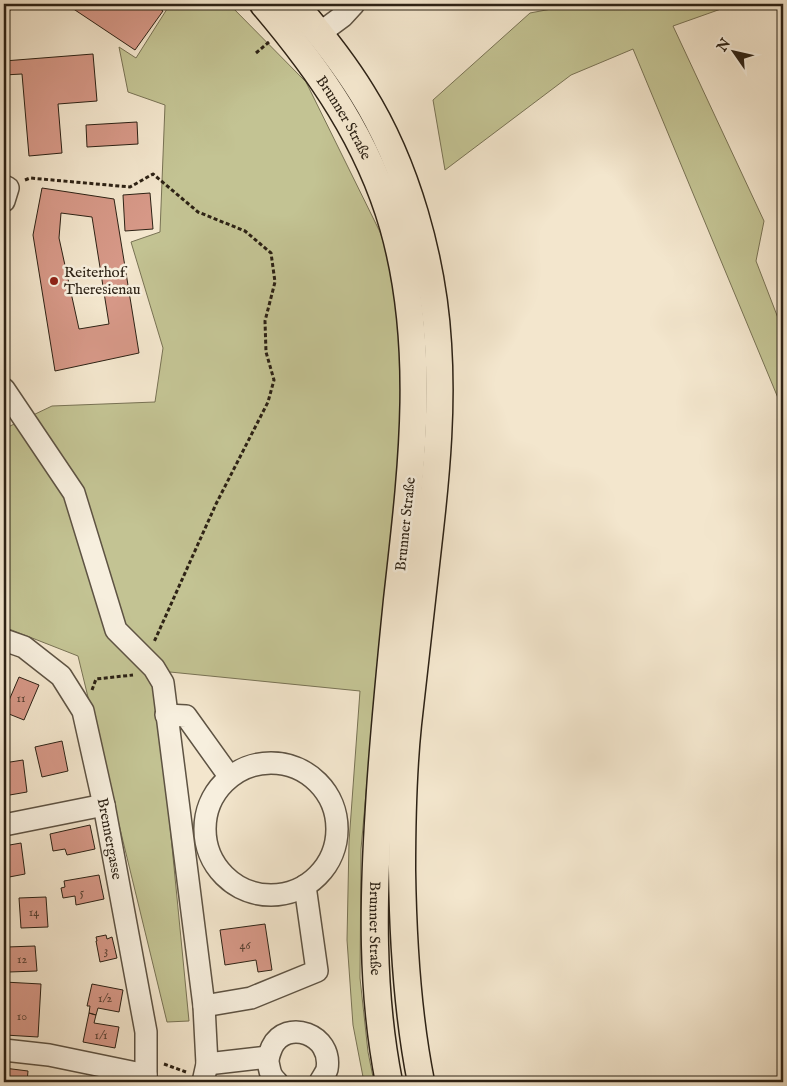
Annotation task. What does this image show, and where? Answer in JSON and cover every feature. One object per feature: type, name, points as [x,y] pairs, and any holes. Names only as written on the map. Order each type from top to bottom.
[{"type":"main road","name":"Brunner Straße","points":[[263,4],[310,62],[334,96],[352,126],[370,163],[393,225],[402,263],[410,312],[414,364],[411,466],[382,744],[374,902],[374,973],[388,1082]]},
{"type":"main road","name":"Brunner Straße","points":[[295,4],[320,33],[363,94],[386,137],[407,189],[422,239],[433,295],[438,343],[440,399],[437,464],[408,727],[402,828],[403,924],[410,1013],[421,1082]]},
{"type":"street","points":[[320,33],[343,16],[354,4]]},
{"type":"street","points":[[4,389],[74,493],[116,630],[151,667],[163,683],[204,1006],[205,1075],[268,1057]]},
{"type":"street","name":"Brennergasse","points":[[4,640],[24,647],[61,676],[83,712],[104,805],[146,1032],[146,1079]]},
{"type":"street","points":[[166,716],[186,716],[229,776]]},
{"type":"street","points":[[275,762],[298,767],[318,781],[332,801],[338,825],[334,849],[323,870],[305,886],[281,895],[256,894],[233,884],[215,866],[205,844],[204,818],[213,794],[229,776],[251,764],[275,762]]},
{"type":"street","points":[[4,825],[104,805]]},
{"type":"street","points":[[204,1006],[251,998],[317,971],[305,886]]},
{"type":"street","points":[[410,1013],[424,1027],[432,1082]]},
{"type":"street","points":[[277,1082],[271,1076],[268,1057],[275,1042],[288,1033],[304,1032],[319,1040],[327,1054],[327,1070],[320,1082]]},
{"type":"street","points":[[4,1050],[49,1054],[146,1079]]},
{"type":"path","points":[[5,191],[30,178],[130,187],[153,174],[198,212],[245,231],[271,253],[276,282],[265,321],[266,352],[274,380],[268,402],[216,504],[151,667],[96,679]]},
{"type":"path","points":[[146,1079],[165,1064],[205,1075]]},
{"type":"green space","points":[[160,4],[229,4],[306,82],[380,232],[391,259],[401,336],[403,443],[377,670],[361,849],[360,978],[368,1052],[374,1082],[364,1082],[353,1025],[347,940],[349,842],[360,691],[170,672],[164,666],[156,682],[189,1021],[167,1022],[78,656],[4,627],[4,392],[8,427],[52,406],[155,402],[163,348],[131,242],[160,232],[165,105],[128,92],[119,47],[136,58],[167,9]]},
{"type":"green space","points":[[578,4],[735,4],[673,26],[764,221],[756,261],[783,331],[783,410],[633,49],[571,75],[445,170],[433,100],[530,13]]},
{"type":"building","points":[[4,4],[18,4],[4,15]]},
{"type":"building","points":[[66,4],[153,4],[163,11],[135,50]]},
{"type":"building","points":[[93,54],[97,101],[58,104],[62,153],[29,156],[22,74],[4,75],[4,61]]},
{"type":"building","points":[[137,122],[138,144],[87,147],[86,125]]},
{"type":"building","name":"Reiterhof Theresienau","points":[[42,188],[114,199],[139,353],[55,371],[33,235]],"holes":[[[61,213],[92,217],[109,324],[79,329],[59,238]]]},
{"type":"building","points":[[150,193],[153,229],[125,231],[123,195]]},
{"type":"building","points":[[19,677],[39,685],[24,720],[4,712]]},
{"type":"building","points":[[62,741],[68,771],[42,777],[35,747]]},
{"type":"building","points":[[23,760],[27,792],[4,796],[4,763]]},
{"type":"building","points":[[90,825],[95,849],[67,855],[65,849],[53,851],[50,834]]},
{"type":"building","points":[[21,843],[25,874],[4,878],[4,846]]},
{"type":"building","points":[[99,875],[104,899],[76,905],[75,896],[63,898],[61,888],[65,887],[64,881]]},
{"type":"building","points":[[46,897],[48,927],[21,928],[19,898]]},
{"type":"building","points":[[265,924],[272,970],[258,972],[256,960],[225,965],[220,930]]},
{"type":"building","points":[[106,935],[107,939],[112,937],[117,958],[100,962],[96,937]]},
{"type":"building","points":[[35,946],[37,971],[9,972],[7,947]]},
{"type":"building","points":[[4,982],[41,984],[38,1037],[5,1035],[7,997],[4,997]]},
{"type":"building","points":[[92,984],[123,990],[119,1012],[98,1008],[96,1015],[89,1013],[90,1006],[87,1006]]},
{"type":"building","points":[[89,1013],[96,1015],[94,1023],[119,1027],[115,1048],[83,1042]]},
{"type":"building","points":[[4,1068],[28,1071],[27,1082],[4,1082]]},
{"type":"place","name":"Reiterhof Theresienau","points":[[54,281]]}]
